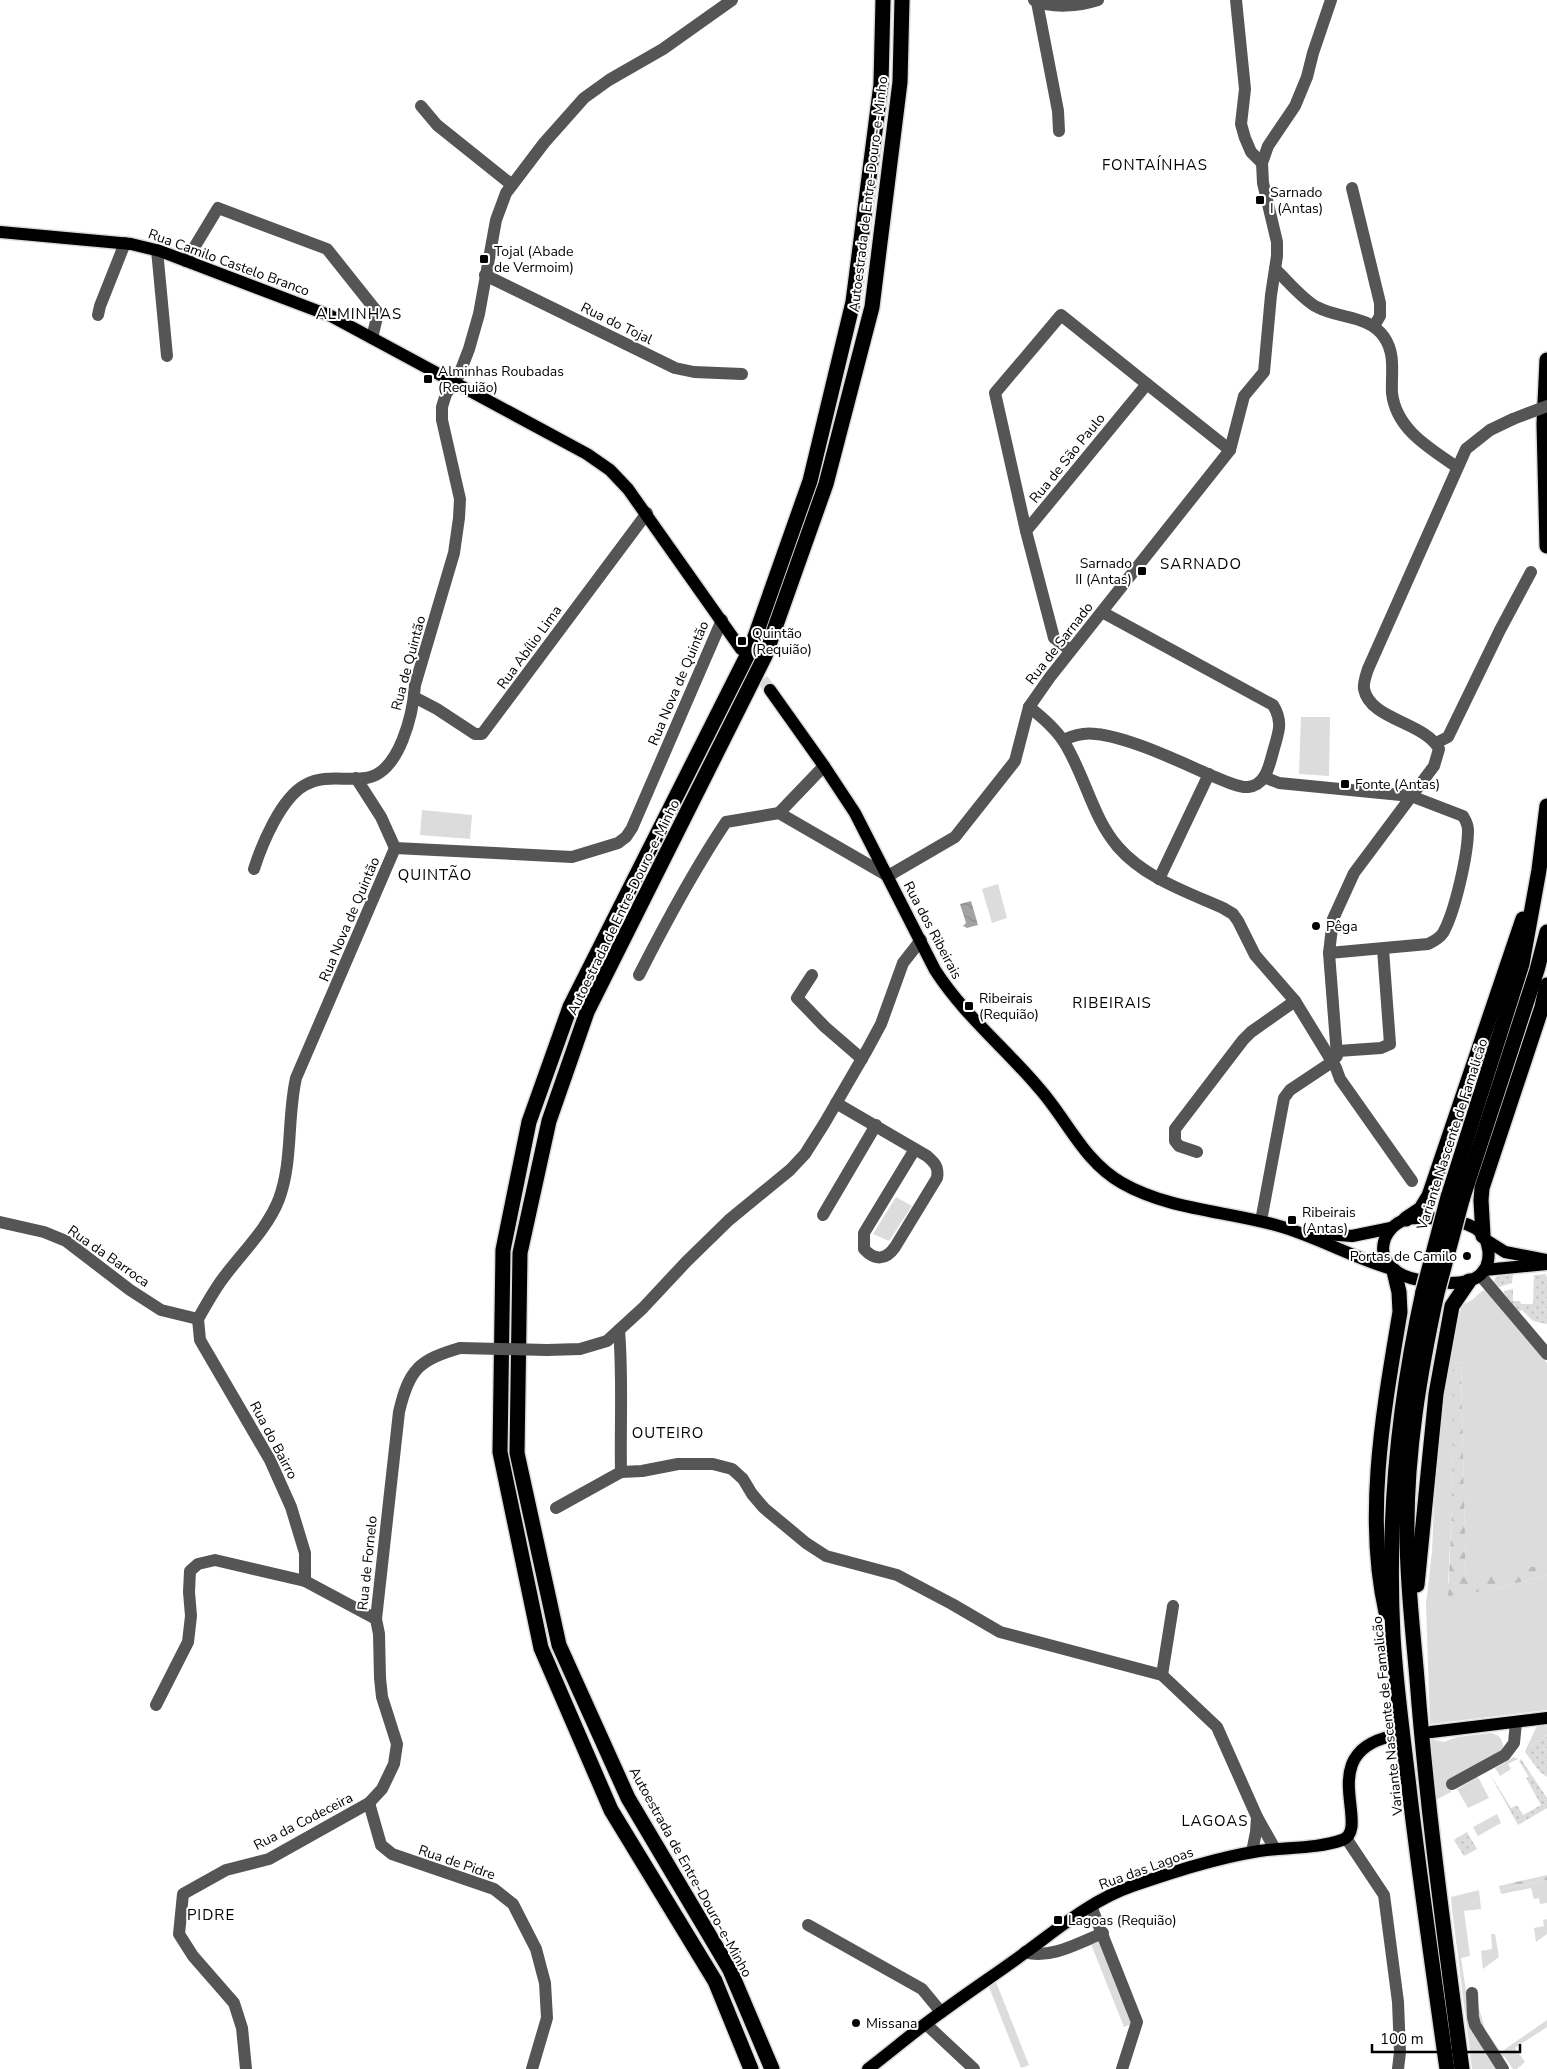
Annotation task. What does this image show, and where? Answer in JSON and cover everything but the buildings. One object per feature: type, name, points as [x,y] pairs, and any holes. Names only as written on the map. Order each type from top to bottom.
[{"type":"highway","name":"Autoestrada de Entre-Douro-e-Minho","points":[[751,2069],[715,1982],[611,1810],[541,1648],[500,1452],[503,1250],[529,1122],[570,1006],[751,648],[810,481],[854,302],[881,84],[883,0]]},
{"type":"highway","name":"Autoestrada de Entre-Douro-e-Minho","points":[[772,2069],[730,1970],[628,1798],[559,1645],[517,1453],[520,1253],[549,1121],[587,1012],[765,656],[826,484],[872,307],[900,82],[902,0]]},
{"type":"highway","points":[[1547,360],[1544,424],[1547,546]]},
{"type":"highway","name":"Variante Nascente de Famalicão","points":[[1447,2069],[1416,1842],[1393,1635],[1393,1534],[1397,1448],[1408,1369],[1522,964],[1539,870],[1547,806]]},
{"type":"highway","points":[[1406,1219],[1420,1208],[1429,1196],[1539,870]]},
{"type":"highway","name":"Variante Nascente de Famalicão","points":[[1455,1198],[1537,970],[1547,932]]},
{"type":"highway","points":[[1484,1238],[1482,1188],[1542,1007],[1547,985]]},
{"type":"highway","points":[[1393,1270],[1400,1312],[1383,1428],[1377,1525],[1378,1562],[1382,1592],[1393,1635]]},
{"type":"highway","points":[[1412,1624],[1436,1394],[1452,1306],[1478,1275]]},
{"type":"highway","name":"Variante Nascente de Famalicão","points":[[1430,1293],[1408,1493],[1407,1534],[1420,1726],[1462,2069]]},
{"type":"main road","name":"Rua Camilo Castelo Branco","points":[[0,232],[126,243],[157,250],[331,316],[372,338],[601,463],[621,480],[722,620]]},
{"type":"main road","points":[[722,620],[741,649]]},
{"type":"main road","name":"Rua dos Ribeirais","points":[[770,690],[824,766],[855,814],[935,970],[953,997],[1038,1086],[1096,1165],[1123,1184],[1161,1200],[1260,1220],[1302,1232]]},
{"type":"main road","points":[[1302,1232],[1352,1236],[1391,1228],[1406,1219],[1423,1218],[1463,1223],[1476,1229],[1484,1238],[1505,1252],[1547,1260]]},
{"type":"main road","points":[[1391,1228],[1384,1242],[1384,1252],[1386,1261],[1393,1270]]},
{"type":"main road","points":[[1302,1232],[1324,1243],[1393,1270],[1400,1275],[1420,1280],[1460,1283],[1478,1275],[1547,1264]]},
{"type":"main road","points":[[1478,1275],[1489,1254],[1484,1238]]},
{"type":"main road","points":[[1431,1732],[1547,1718]]},
{"type":"main road","points":[[1348,1835],[1352,1816],[1348,1778],[1350,1767],[1364,1748],[1381,1739],[1392,1736]]},
{"type":"main road","name":"Rua das Lagoas","points":[[868,2069],[940,2012],[1091,1906],[1130,1887],[1212,1861],[1252,1852],[1334,1842],[1348,1835]]},
{"type":"street","name":"Rua de Quintão","points":[[254,869],[262,846],[283,808],[300,789],[305,785],[329,777],[366,778],[378,774],[388,766],[398,751],[455,546],[460,499],[442,420],[442,407],[446,394],[454,383],[469,349],[479,314],[496,220],[506,193],[544,143],[584,98],[609,80],[663,49],[732,0]]},
{"type":"street","points":[[1059,131],[1058,111],[1035,1],[1064,6],[1098,0]]},
{"type":"street","points":[[1236,0],[1245,89],[1241,124],[1251,152],[1262,163],[1268,146],[1296,106],[1331,0]]},
{"type":"street","points":[[421,106],[437,125],[512,185]]},
{"type":"street","name":"Rua de Sarnado","points":[[888,876],[955,837],[1015,760],[1029,707],[1070,650],[1230,450],[1244,396],[1264,372],[1277,242],[1263,184],[1262,163]]},
{"type":"street","points":[[1352,188],[1380,303],[1380,316],[1374,326]]},
{"type":"street","points":[[186,261],[218,208],[327,249],[378,313],[372,338]]},
{"type":"street","points":[[98,315],[126,243]]},
{"type":"street","points":[[157,250],[167,356]]},
{"type":"street","points":[[1275,269],[1316,307],[1371,323],[1385,338],[1392,359],[1392,394],[1398,417],[1415,437],[1457,468]]},
{"type":"street","name":"Rua do Tojal","points":[[485,275],[675,368],[694,372],[742,374]]},
{"type":"street","points":[[1070,650],[1054,638],[1026,531],[995,393],[1061,315],[1230,450]]},
{"type":"street","name":"Rua de São Paulo","points":[[1026,531],[1147,384]]},
{"type":"street","points":[[1412,1181],[1340,1079],[1335,1057],[1329,953],[1334,919],[1354,873],[1434,766],[1439,749],[1430,737],[1383,712],[1371,701],[1364,687],[1368,670],[1466,449],[1478,438],[1513,419],[1547,406]]},
{"type":"street","name":"Rua Abílio Lima","points":[[414,697],[475,734],[482,734],[646,513]]},
{"type":"street","points":[[1436,743],[1448,737],[1500,630],[1531,572]]},
{"type":"street","points":[[1063,740],[1078,734],[1096,733],[1115,737],[1247,788],[1258,784],[1269,768],[1280,728],[1279,716],[1273,705],[1102,612]]},
{"type":"street","name":"Rua Nova de Quintão","points":[[198,1319],[222,1280],[270,1217],[279,1199],[288,1156],[292,1096],[296,1078],[395,848],[572,856],[618,843],[626,837],[632,828],[722,620]]},
{"type":"street","points":[[1029,707],[1047,722],[1063,740],[1074,758],[1101,823],[1122,851],[1159,879],[1233,914],[1255,955],[1295,1001],[1335,1057]]},
{"type":"street","points":[[639,974],[680,896],[726,822],[779,813],[824,766]]},
{"type":"street","points":[[1159,879],[1209,774]]},
{"type":"street","points":[[1264,777],[1279,783],[1411,796],[1462,816],[1468,823],[1464,864],[1449,917],[1438,940],[1428,944],[1329,953]]},
{"type":"street","points":[[356,778],[381,817],[395,848]]},
{"type":"street","points":[[779,813],[888,876]]},
{"type":"street","name":"Rua de Fornelo","points":[[369,1803],[382,1789],[391,1774],[397,1754],[397,1744],[382,1697],[379,1634],[376,1619],[399,1412],[405,1387],[417,1368],[435,1356],[460,1348],[580,1349],[607,1342],[730,1220],[790,1170],[805,1154],[881,1024],[903,963],[921,940]]},
{"type":"street","points":[[1260,1220],[1284,1098],[1290,1090],[1335,1057],[1381,1048],[1390,1044],[1383,949]]},
{"type":"street","points":[[812,975],[797,998],[862,1059]]},
{"type":"street","points":[[1197,1152],[1179,1146],[1174,1141],[1175,1129],[1243,1040],[1251,1032],[1295,1001]]},
{"type":"street","points":[[836,1103],[876,1125],[927,1156],[936,1164],[939,1171],[937,1178],[890,1254],[883,1258],[876,1258],[869,1255],[864,1249],[864,1233],[915,1149]]},
{"type":"street","points":[[823,1215],[876,1125]]},
{"type":"street","name":"Rua da Barroca","points":[[0,1222],[44,1232],[66,1241],[130,1290],[161,1310],[198,1319]]},
{"type":"street","points":[[1478,1275],[1547,1354]]},
{"type":"street","name":"Rua do Bairro","points":[[198,1319],[200,1340],[270,1460],[291,1507],[305,1553],[305,1581]]},
{"type":"street","points":[[619,1330],[622,1374],[620,1421],[621,1472]]},
{"type":"street","points":[[556,1508],[621,1472],[642,1471],[678,1464],[713,1464],[732,1469],[743,1479],[752,1494],[764,1508],[806,1543],[826,1556],[897,1575],[1000,1632],[1162,1675],[1218,1727],[1257,1817],[1275,1849]]},
{"type":"street","points":[[156,1705],[188,1642],[191,1616],[190,1571],[198,1564],[215,1560],[305,1581],[376,1619]]},
{"type":"street","points":[[1162,1675],[1173,1606]]},
{"type":"street","points":[[1452,1784],[1505,1755],[1514,1743],[1516,1722]]},
{"type":"street","name":"Rua da Codeceira","points":[[246,2069],[242,2028],[234,2003],[192,1956],[179,1934],[183,1894],[226,1870],[269,1858],[369,1803]]},
{"type":"street","name":"Rua de Pidre","points":[[369,1803],[381,1845],[392,1854],[494,1889],[513,1904],[536,1949],[545,1983],[547,2018],[532,2069]]},
{"type":"street","points":[[1252,1852],[1257,1817]]},
{"type":"street","points":[[1348,1835],[1384,1895],[1398,2002],[1400,2052],[1398,2069]]},
{"type":"street","points":[[1091,1906],[1137,2022],[1122,2069]]},
{"type":"street","points":[[808,1925],[922,1989],[940,2012]]},
{"type":"street","points":[[1025,1952],[1033,1955],[1044,1954],[1103,1933]]},
{"type":"street","points":[[1472,1993],[1475,2025],[1503,2069]]},
{"type":"street","points":[[927,2024],[974,2069]]},
{"type":"green space","points":[[1301,717],[1330,717],[1329,776],[1299,774]]},
{"type":"green space","points":[[422,810],[472,815],[470,839],[420,835]]},
{"type":"green space","points":[[998,884],[1007,918],[992,923],[982,889]]},
{"type":"green space","points":[[896,1197],[912,1206],[889,1241],[873,1234]]},
{"type":"green space","points":[[1505,1274],[1513,1274],[1512,1283],[1499,1287],[1494,1282],[1495,1278]]},
{"type":"green space","points":[[1546,1274],[1547,1324],[1533,1321],[1522,1310],[1519,1312],[1504,1293],[1504,1291],[1513,1289],[1513,1301],[1520,1301],[1521,1304],[1533,1304],[1534,1275]]},
{"type":"green space","points":[[1483,1290],[1488,1293],[1547,1363],[1547,1564],[1466,1580],[1461,1363],[1454,1362],[1452,1509],[1448,1583],[1490,1590],[1547,1575],[1547,1710],[1430,1724],[1426,1604],[1432,1551],[1435,1481],[1448,1362],[1462,1305],[1472,1300]]},
{"type":"green space","points":[[1453,1362],[1461,1363],[1466,1579],[1547,1564],[1547,1575],[1490,1590],[1448,1596],[1452,1509]]},
{"type":"green space","points":[[1547,1725],[1547,1735],[1526,1749],[1537,1726]]},
{"type":"green space","points":[[1491,1733],[1501,1739],[1503,1750],[1451,1779],[1451,1792],[1436,1800],[1431,1739],[1444,1742],[1457,1737]]},
{"type":"green space","points":[[1547,1735],[1547,1777],[1540,1772],[1525,1752],[1526,1749]]},
{"type":"green space","points":[[1514,1757],[1518,1759],[1508,1764],[1511,1769],[1500,1776],[1495,1768]]},
{"type":"green space","points":[[1521,1759],[1547,1798],[1547,1808],[1518,1825],[1488,1771],[1511,1808],[1517,1805],[1523,1815],[1541,1805],[1526,1778],[1529,1777],[1519,1761]]},
{"type":"green space","points":[[1478,1777],[1489,1798],[1468,1808],[1457,1789]]},
{"type":"green space","points":[[1497,1814],[1501,1823],[1478,1836],[1473,1827]]},
{"type":"green space","points":[[1467,1832],[1477,1849],[1464,1856],[1454,1840]]},
{"type":"green space","points":[[1547,1875],[1547,1880],[1500,1890],[1499,1886]]},
{"type":"green space","points":[[1547,1880],[1547,1903],[1540,1904],[1539,1898],[1534,1899],[1531,1888],[1501,1894],[1500,1890]]},
{"type":"green space","points":[[1479,1890],[1481,1909],[1464,1911],[1470,1956],[1461,1958],[1471,2024],[1499,2069],[1472,2069],[1452,1909],[1451,1897]]},
{"type":"green space","points":[[1547,1919],[1547,1934],[1536,1942],[1534,1928],[1544,1926],[1543,1920]]},
{"type":"green space","points":[[1491,1934],[1495,1934],[1499,1957],[1483,1969],[1481,1951],[1492,1949]]},
{"type":"green space","points":[[1101,1940],[1134,2023],[1124,2027],[1091,1944]]},
{"type":"green space","points":[[996,1982],[1029,2065],[1021,2068],[989,1987]]},
{"type":"green space","points":[[1476,1998],[1485,2029],[1501,2052],[1547,2020],[1547,2027],[1515,2048],[1525,2062],[1517,2069],[1513,2069],[1504,2056],[1499,2059],[1481,2030]]},
{"type":"water","points":[[971,901],[978,925],[967,928],[963,926],[966,923],[960,904]]},
{"type":"tunnel","points":[[752,665],[770,690]]},
{"type":"place","name":"Sarnado I (Antas)","points":[[1260,200]]},
{"type":"place","name":"Tojal (Abade de Vermoim)","points":[[484,259]]},
{"type":"place","name":"Alminhas Roubadas (Requião)","points":[[428,379]]},
{"type":"place","name":"Sarnado II (Antas)","points":[[1142,571]]},
{"type":"place","name":"Quintão (Requião)","points":[[742,641]]},
{"type":"place","name":"Fonte (Antas)","points":[[1345,784]]},
{"type":"place","name":"Pêga","points":[[1316,926]]},
{"type":"place","name":"Ribeirais (Requião)","points":[[969,1006]]},
{"type":"place","name":"Ribeirais (Antas)","points":[[1292,1220]]},
{"type":"place","name":"Portas de Camilo","points":[[1467,1256]]},
{"type":"place","name":"Lagoas (Requião)","points":[[1058,1920]]},
{"type":"place","name":"Missana","points":[[856,2023]]},
{"type":"district","name":"FONTAÍNHAS","points":[[1155,165]]},
{"type":"district","name":"ALMINHAS","points":[[359,314]]},
{"type":"district","name":"SARNADO","points":[[1201,564]]},
{"type":"district","name":"QUINTÃO","points":[[435,875]]},
{"type":"district","name":"RIBEIRAIS","points":[[1112,1003]]},
{"type":"district","name":"OUTEIRO","points":[[668,1433]]},
{"type":"district","name":"LAGOAS","points":[[1215,1821]]},
{"type":"district","name":"PIDRE","points":[[211,1915]]}]
